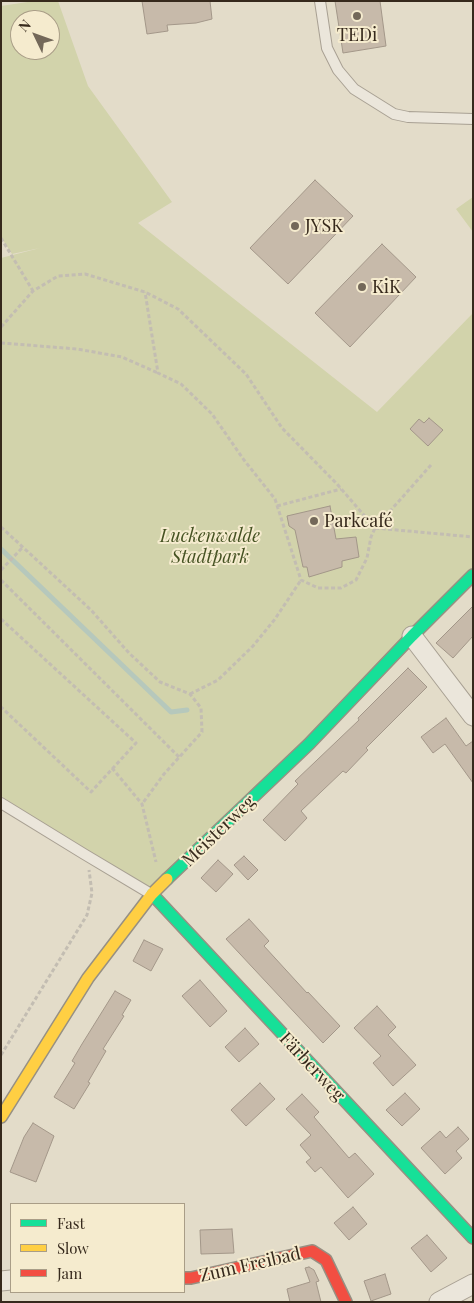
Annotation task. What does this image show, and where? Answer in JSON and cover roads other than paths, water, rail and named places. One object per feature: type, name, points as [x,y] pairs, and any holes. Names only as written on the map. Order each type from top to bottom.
[{"type":"street","name":"Meisterweg","points":[[2,1112],[88,978],[152,894],[309,744],[473,574]]},
{"type":"street","points":[[412,636],[473,716]]},
{"type":"street","name":"Färberweg","points":[[152,894],[473,1238]]},
{"type":"street","name":"Zum Freibad","points":[[185,1278],[312,1251],[326,1260],[346,1302]]},
{"type":"street","points":[[438,1302],[473,1284]]},
{"type":"lane","points":[[320,1],[327,48],[338,70],[354,89],[394,114],[408,117],[473,120]]},
{"type":"lane","points":[[1,803],[152,894]]},
{"type":"waterway","points":[[1,549],[171,712],[187,710]]},
{"type":"place","name":"TEDi","points":[[357,16]]},
{"type":"place","name":"JYSK","points":[[295,226]]},
{"type":"place","name":"KiK","points":[[362,287]]},
{"type":"place","name":"Parkcafé","points":[[314,521]]},
{"type":"park label","name":"Luckenwalde Stadtpark","points":[[210,546]]}]
